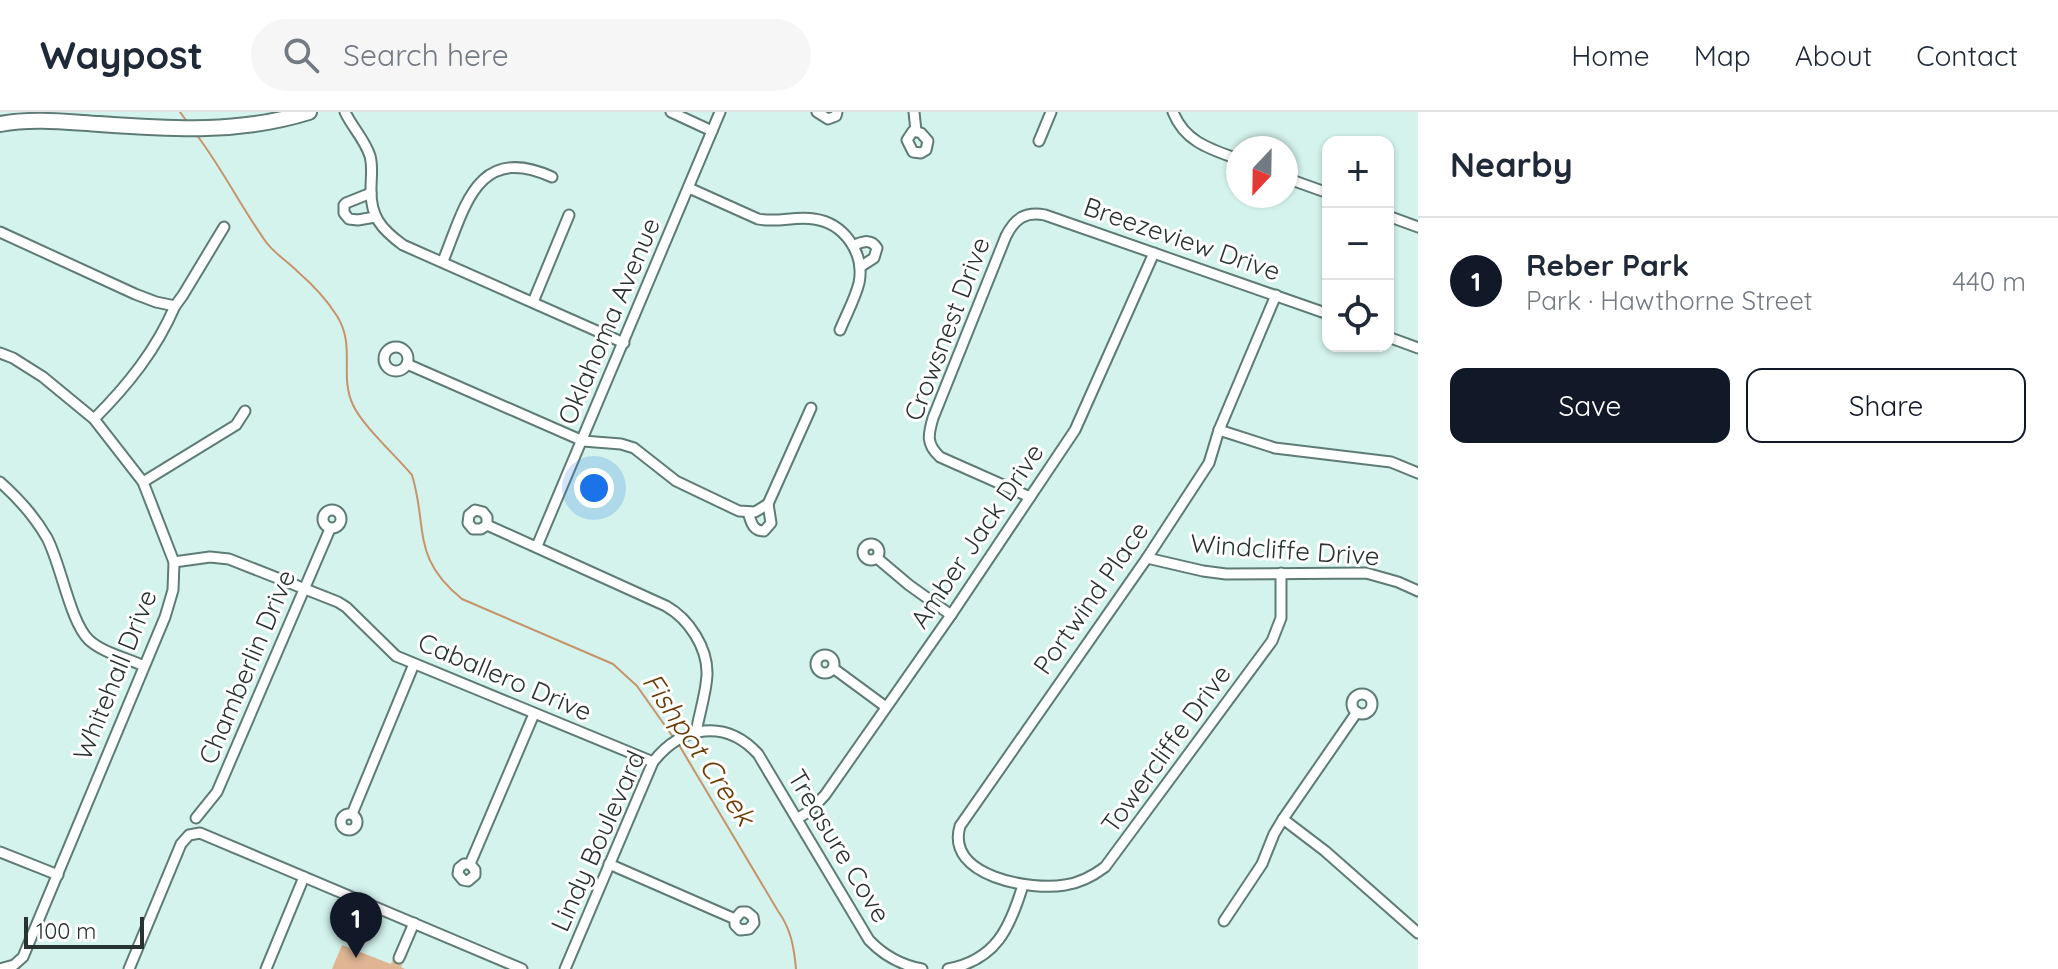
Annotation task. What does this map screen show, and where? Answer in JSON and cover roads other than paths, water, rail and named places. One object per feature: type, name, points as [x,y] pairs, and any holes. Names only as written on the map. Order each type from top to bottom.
[{"type":"main road","points":[[0,124],[32,120],[219,129],[309,112]]},
{"type":"street","points":[[345,112],[371,160],[375,217],[403,245],[624,343]]},
{"type":"street","points":[[671,112],[712,131]]},
{"type":"street","name":"Oklahoma Avenue","points":[[537,546],[720,112]]},
{"type":"street","points":[[817,112],[828,119],[836,116],[837,112]]},
{"type":"street","points":[[914,112],[916,131]]},
{"type":"street","points":[[1039,141],[1051,112]]},
{"type":"street","points":[[1173,112],[1179,126],[1190,137],[1226,155]]},
{"type":"street","points":[[443,261],[469,197],[485,177],[516,167],[552,177]]},
{"type":"street","points":[[1298,182],[1322,191]]},
{"type":"street","points":[[689,188],[767,221],[818,219],[842,231],[854,245],[860,267],[859,282],[840,330]]},
{"type":"street","points":[[371,193],[346,203],[344,213],[349,219],[375,217]]},
{"type":"street","name":"Breezeview Drive","points":[[1022,216],[1029,213],[1045,215],[1322,312]]},
{"type":"street","points":[[533,302],[569,215]]},
{"type":"street","name":"Crowsnest Drive","points":[[1022,216],[1006,236],[933,418],[928,440],[940,457],[1030,497]]},
{"type":"street","points":[[1394,218],[1418,227]]},
{"type":"street","points":[[94,419],[126,386],[144,361],[224,227]]},
{"type":"street","points":[[0,232],[135,294],[175,306]]},
{"type":"street","points":[[854,245],[868,241],[877,248],[874,258],[860,267]]},
{"type":"street","name":"Amber Jack Drive","points":[[798,818],[810,811],[825,795],[951,615],[1081,420],[1154,253]]},
{"type":"street","name":"Portwind Place","points":[[1023,885],[996,879],[967,858],[959,843],[960,826],[1147,558],[1209,463],[1219,430],[1276,295]]},
{"type":"street","points":[[1394,339],[1418,348]]},
{"type":"street","name":"Whitehall Drive","points":[[0,353],[43,377],[94,419],[143,482],[174,562],[173,590],[165,617],[58,875],[23,957],[18,963],[5,968]]},
{"type":"street","points":[[407,364],[583,441],[634,448],[676,481],[739,511],[755,512],[768,504]]},
{"type":"street","points":[[748,512],[757,530],[764,531],[770,526],[768,504],[811,408]]},
{"type":"street","points":[[143,482],[236,425],[245,411]]},
{"type":"street","points":[[1219,430],[1275,448],[1381,460],[1418,473]]},
{"type":"street","points":[[0,482],[31,514],[47,539],[78,625],[87,639],[144,666]]},
{"type":"street","points":[[487,525],[666,606],[687,623],[700,644],[707,674],[691,734]]},
{"type":"street","name":"Chamberlin Drive","points":[[196,818],[217,792],[330,529]]},
{"type":"street","name":"Caballero Drive","points":[[174,562],[219,557],[229,559],[338,602],[396,656],[534,714],[656,758]]},
{"type":"street","points":[[877,558],[951,615]]},
{"type":"street","name":"Windcliffe Drive","points":[[1147,558],[1215,573],[1366,573],[1418,591]]},
{"type":"street","name":"Towercliffe Drive","points":[[1023,885],[1070,885],[1105,867],[1272,641],[1281,618],[1281,573]]},
{"type":"street","points":[[352,814],[414,664]]},
{"type":"street","points":[[833,668],[886,707]]},
{"type":"street","points":[[1224,921],[1262,864],[1283,819],[1357,712]]},
{"type":"street","points":[[470,864],[534,714]]},
{"type":"street","name":"Treasure Cove","points":[[691,734],[707,729],[727,734],[744,741],[758,754],[869,940],[877,949],[902,964],[922,969]]},
{"type":"street","name":"Lindy Boulevard","points":[[565,969],[656,758],[691,734]]},
{"type":"street","points":[[1283,819],[1325,851],[1418,933]]},
{"type":"street","points":[[129,969],[178,850],[185,839],[194,834],[206,834],[522,969]]},
{"type":"street","points":[[0,852],[58,875]]},
{"type":"street","points":[[609,864],[735,919]]},
{"type":"street","points":[[266,969],[304,877]]},
{"type":"street","points":[[948,969],[980,958],[994,947],[1011,921],[1023,885]]},
{"type":"street","points":[[399,958],[414,923]]},
{"type":"waterway","name":"Fishpot Creek","points":[[180,112],[188,123]]},
{"type":"waterway","name":"Fishpot Creek","points":[[196,134],[266,242],[314,287],[337,316],[346,338],[347,383],[353,405],[371,431],[412,475],[428,556],[446,584],[462,599],[613,664],[637,686],[673,737]]},
{"type":"waterway","name":"Fishpot Creek","points":[[679,745],[786,925],[796,969]]},
{"type":"place","name":"Reber Park","points":[[356,958]]}]
